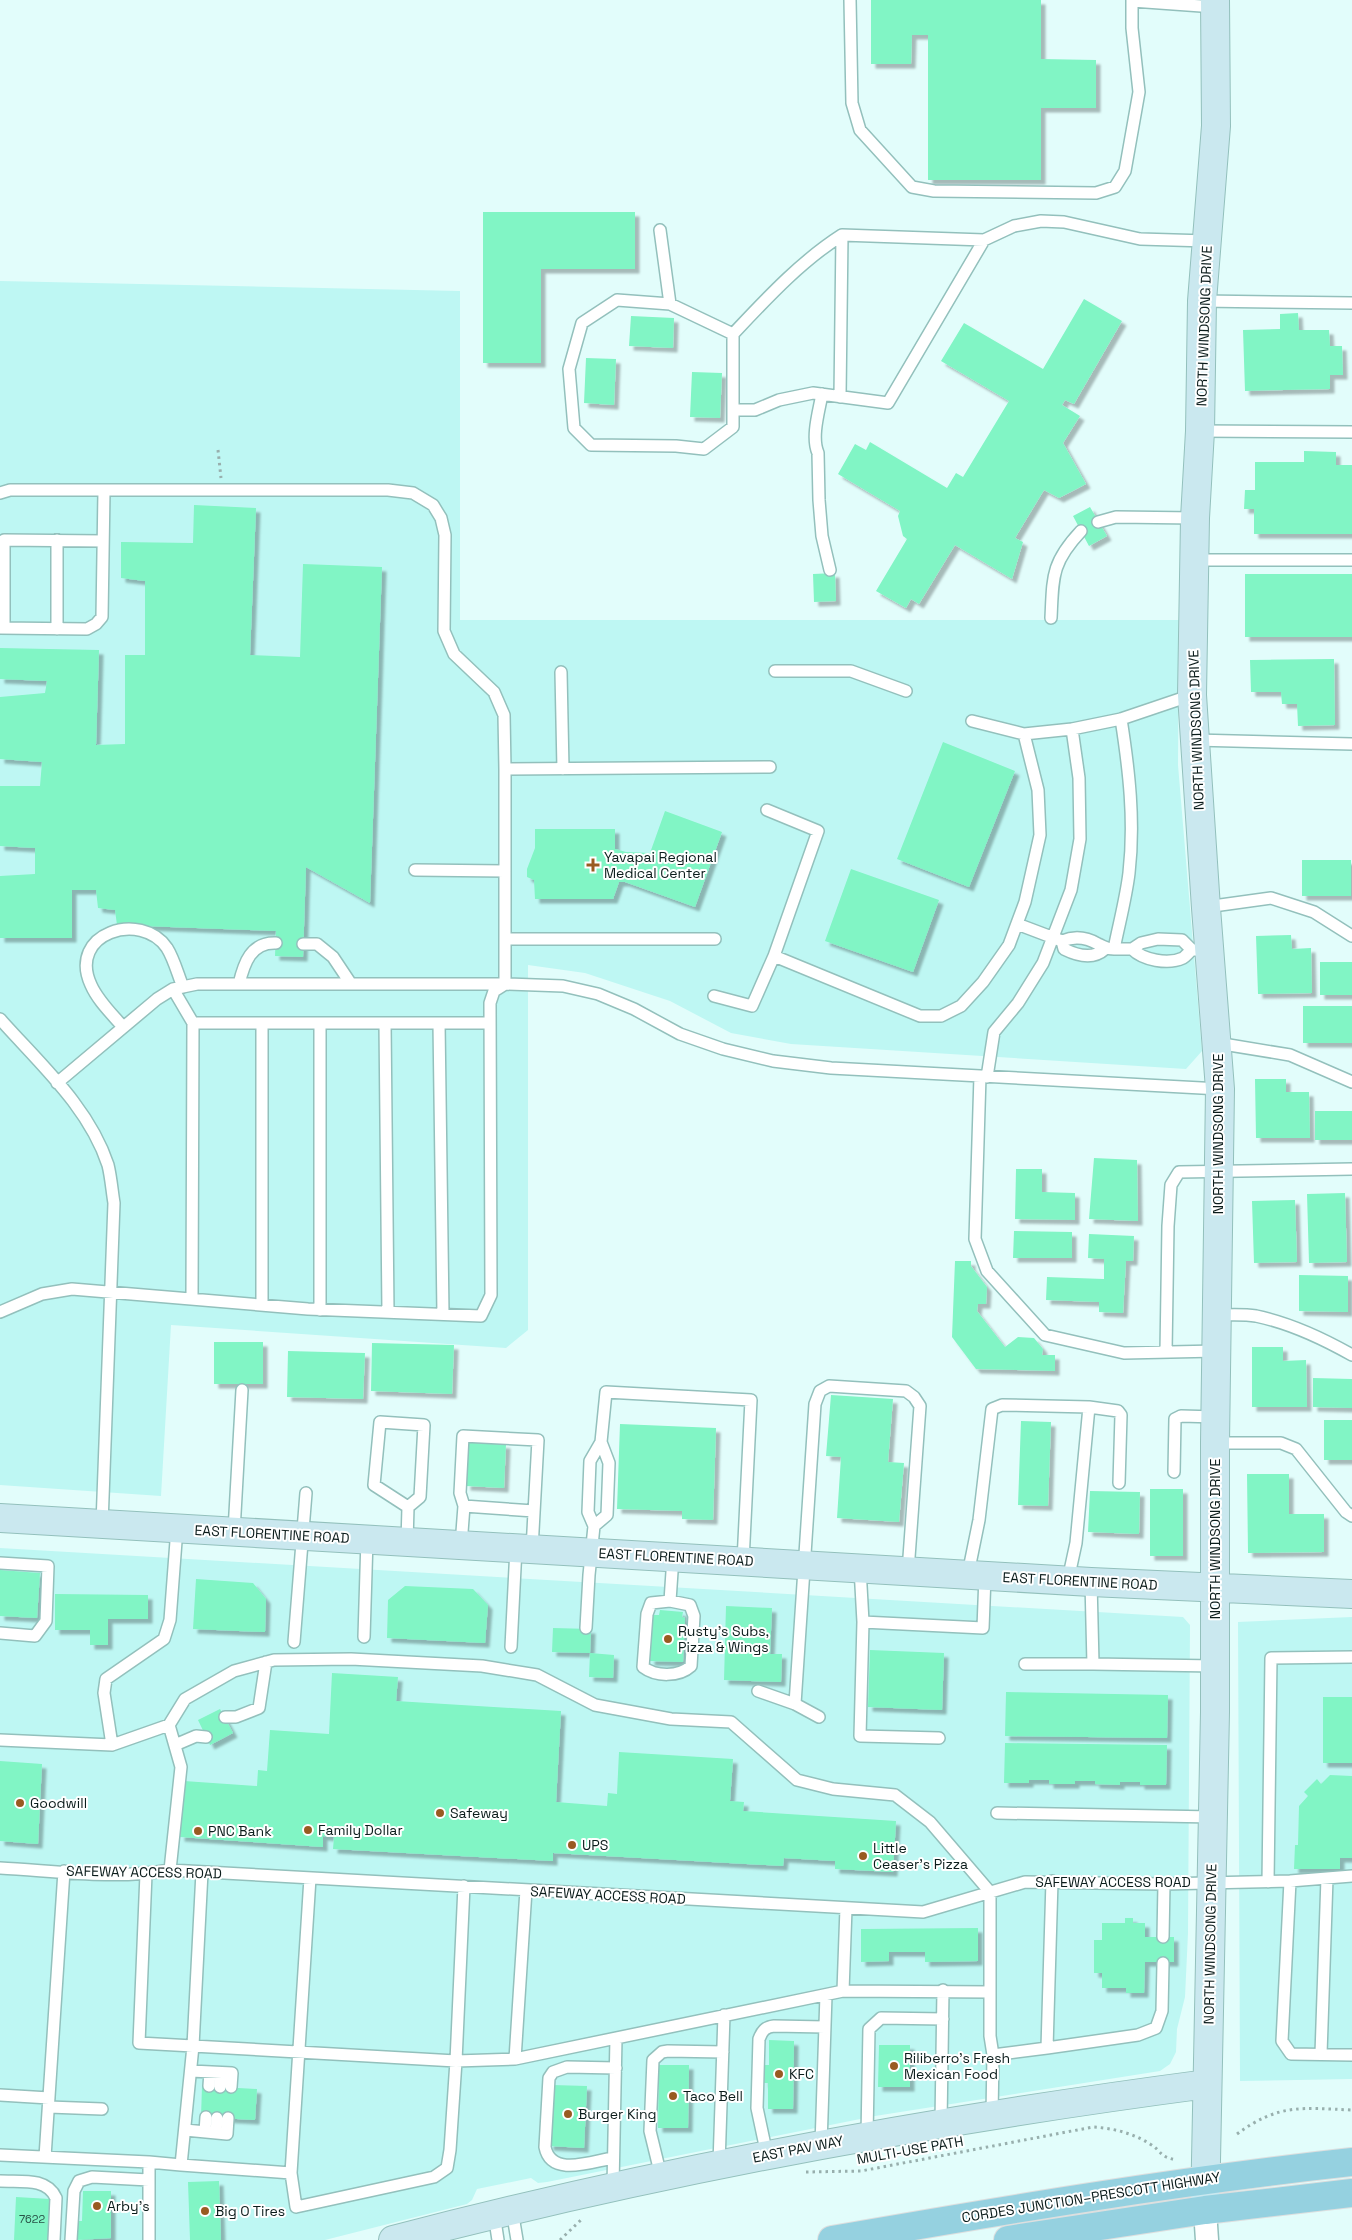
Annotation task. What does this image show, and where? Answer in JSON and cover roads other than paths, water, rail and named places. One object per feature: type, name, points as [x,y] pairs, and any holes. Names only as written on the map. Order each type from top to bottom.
[{"type":"main road","name":"CORDES JUNCTION–PRESCOTT HIGHWAY","points":[[832,2240],[998,2211],[1205,2179],[1352,2162]]},
{"type":"main road","points":[[1008,2240],[1204,2210],[1352,2193]]},
{"type":"street","name":"NORTH WINDSONG DRIVE","points":[[1204,2210],[1213,1817],[1216,1588],[1215,1430],[1220,1089],[1217,1043],[1201,950],[1206,908],[1192,695],[1202,301],[1216,126],[1215,4]]},
{"type":"street","name":"EAST FLORENTINE ROAD","points":[[0,1518],[524,1548],[593,1539],[673,1557],[1080,1581],[1352,1594]]},
{"type":"street","name":"EAST PAV WAY","points":[[393,2240],[613,2186],[821,2144],[992,2115],[1207,2084]]},
{"type":"street","points":[[1204,2210],[1207,2240]]},
{"type":"lane","points":[[850,0],[852,102],[860,130],[912,187],[934,191],[1096,193],[1115,188],[1124,171],[1139,92],[1132,28],[1132,0],[1215,4]]},
{"type":"lane","points":[[733,334],[670,304],[617,300],[582,323],[569,369],[574,428],[591,445],[676,446],[704,449],[733,428],[733,334],[780,284],[824,246],[842,235],[984,240],[1014,226],[1041,221],[1064,222],[1140,239],[1207,241]]},
{"type":"lane","points":[[660,230],[670,304]]},
{"type":"lane","points":[[840,397],[842,235]]},
{"type":"lane","points":[[734,410],[755,410],[779,400],[813,393],[888,403],[984,240]]},
{"type":"lane","points":[[1202,301],[1352,303]]},
{"type":"lane","points":[[822,394],[818,413],[816,448],[818,453],[822,536],[830,570]]},
{"type":"lane","points":[[1200,432],[1352,432]]},
{"type":"lane","points":[[0,493],[10,490],[388,490],[413,494],[434,506],[441,518],[444,535],[444,631],[454,654],[494,692],[504,715],[506,769],[505,984]]},
{"type":"lane","points":[[103,541],[4,540],[2,628],[87,629],[96,624],[102,617],[104,491]]},
{"type":"lane","points":[[1098,522],[1116,517],[1195,518]]},
{"type":"lane","points":[[1051,618],[1053,572],[1065,549],[1081,531]]},
{"type":"lane","points":[[57,540],[57,629]]},
{"type":"lane","points":[[1194,560],[1352,560]]},
{"type":"lane","points":[[775,671],[851,671],[906,691]]},
{"type":"lane","points":[[561,672],[563,769]]},
{"type":"lane","points":[[972,720],[1024,734],[1072,729],[1121,719],[1192,695]]},
{"type":"lane","points":[[1017,924],[1057,940],[1064,949],[1089,956],[1098,956],[1110,949],[1129,873],[1132,818],[1130,776],[1121,719]]},
{"type":"lane","points":[[1072,729],[1079,778],[1080,839],[1071,890],[1057,940],[1018,1002],[994,1032],[983,1076],[975,1240],[986,1271],[1045,1335],[1124,1353],[1217,1352]]},
{"type":"lane","points":[[774,956],[920,1016],[941,1016],[962,1006],[983,982],[1009,945],[1025,902],[1040,835],[1038,790],[1024,734]]},
{"type":"lane","points":[[1195,740],[1352,744]]},
{"type":"lane","points":[[506,769],[770,767]]},
{"type":"lane","points":[[714,996],[752,1006],[774,956],[818,831],[767,810]]},
{"type":"lane","points":[[415,870],[505,871]]},
{"type":"lane","points":[[1206,908],[1271,898],[1314,912],[1352,936]]},
{"type":"lane","points":[[123,1027],[99,998],[90,983],[87,964],[88,953],[93,943],[101,936],[119,930],[134,930],[153,935],[167,948],[178,988],[193,1023],[192,1299]]},
{"type":"lane","points":[[1057,940],[1073,936],[1098,943],[1110,949],[1132,949],[1141,943],[1158,939],[1182,940],[1201,950]]},
{"type":"lane","points":[[505,939],[715,939]]},
{"type":"lane","points":[[240,984],[244,966],[254,949],[267,943],[276,943]]},
{"type":"lane","points":[[303,944],[317,944],[333,957],[351,984]]},
{"type":"lane","points":[[1132,949],[1139,956],[1149,960],[1182,958],[1201,950]]},
{"type":"lane","points":[[57,1083],[157,999],[178,988],[197,984],[505,984],[563,986],[598,994],[634,1009],[680,1034],[723,1049],[773,1061],[831,1068],[1220,1089]]},
{"type":"lane","points":[[0,1312],[42,1294],[72,1289],[320,1310],[480,1316],[491,1295],[490,1003],[494,992],[505,984]]},
{"type":"lane","points":[[0,1019],[77,1105],[90,1125],[108,1166],[114,1203],[102,1524]]},
{"type":"lane","points":[[193,1023],[490,1023]]},
{"type":"lane","points":[[262,1023],[262,1305]]},
{"type":"lane","points":[[320,1023],[320,1310]]},
{"type":"lane","points":[[385,1023],[388,1312]]},
{"type":"lane","points":[[438,1023],[444,1314]]},
{"type":"lane","points":[[1217,1043],[1290,1055],[1352,1082]]},
{"type":"lane","points":[[1166,1352],[1167,1246],[1171,1185],[1179,1172],[1352,1169]]},
{"type":"lane","points":[[1217,1314],[1255,1316],[1320,1337],[1352,1355]]},
{"type":"lane","points":[[795,1704],[815,1404],[820,1391],[829,1386],[906,1391],[914,1397],[920,1406],[908,1571]]},
{"type":"lane","points":[[234,1531],[242,1390]]},
{"type":"lane","points":[[586,1628],[593,1539],[588,1512],[590,1460],[601,1442],[606,1392],[751,1400],[743,1561]]},
{"type":"lane","points":[[863,1622],[983,1628],[976,1575],[979,1520],[992,1409],[1002,1405],[1089,1407],[1118,1411],[1121,1415],[1119,1483]]},
{"type":"lane","points":[[1089,1407],[1076,1543],[1093,1664]]},
{"type":"lane","points":[[1174,1472],[1175,1419],[1181,1416],[1215,1430],[1281,1443],[1296,1449],[1346,1512],[1352,1516]]},
{"type":"lane","points":[[407,1542],[408,1507],[420,1497],[424,1424],[380,1422],[374,1485],[408,1507]]},
{"type":"lane","points":[[461,1545],[464,1506],[460,1493],[463,1436],[538,1440],[534,1512],[524,1548],[511,1647]]},
{"type":"lane","points":[[593,1539],[607,1515],[609,1462],[601,1442]]},
{"type":"lane","points":[[294,1642],[306,1492]]},
{"type":"lane","points":[[464,1506],[534,1512]]},
{"type":"lane","points":[[112,1745],[104,1693],[106,1679],[164,1639],[170,1620],[177,1528]]},
{"type":"lane","points":[[364,1637],[368,1539]]},
{"type":"lane","points":[[670,1601],[673,1557]]},
{"type":"lane","points":[[0,1564],[48,1566],[46,1621],[35,1636],[0,1633]]},
{"type":"lane","points":[[860,1568],[863,1622],[860,1736],[939,1738]]},
{"type":"lane","points":[[670,1601],[690,1605],[694,1616],[691,1666],[685,1672],[674,1674],[654,1672],[643,1666],[647,1614],[651,1603],[670,1601]]},
{"type":"lane","points":[[1268,1882],[1271,1658],[1352,1657]]},
{"type":"lane","points":[[0,1740],[112,1745],[170,1725],[185,1699],[234,1672],[274,1660],[351,1660],[482,1666],[537,1675],[595,1706],[671,1720],[732,1722],[797,1780],[833,1790],[895,1794],[930,1822],[990,1892],[990,2036],[993,2055],[992,2115]]},
{"type":"lane","points":[[230,1720],[259,1708],[266,1662]]},
{"type":"lane","points":[[1024,1664],[1215,1666]]},
{"type":"lane","points":[[758,1691],[795,1704],[819,1717]]},
{"type":"lane","points":[[170,1725],[181,1767],[170,1870]]},
{"type":"lane","points":[[175,1745],[201,1734]]},
{"type":"lane","points":[[997,1813],[1213,1817]]},
{"type":"lane","name":"SAFEWAY ACCESS ROAD","points":[[0,1868],[146,1874],[170,1870],[923,1912],[1025,1882],[1164,1884],[1268,1882],[1352,1876]]},
{"type":"lane","points":[[45,2157],[64,1871]]},
{"type":"lane","points":[[181,2165],[193,2046],[202,1872]]},
{"type":"lane","points":[[146,1874],[138,2043],[456,2061],[515,2059],[843,1991],[943,1990],[990,1992]]},
{"type":"lane","points":[[310,1878],[291,2173],[296,2207],[434,2177],[447,2168],[456,2061],[464,1886]]},
{"type":"lane","points":[[1322,2054],[1326,1878]]},
{"type":"lane","points":[[1047,2048],[1052,1881]]},
{"type":"lane","points":[[1290,1881],[1282,2041],[1291,2054],[1352,2055]]},
{"type":"lane","points":[[1163,1937],[1164,1884]]},
{"type":"lane","points":[[515,2059],[526,1890]]},
{"type":"lane","points":[[843,1991],[846,1908]]},
{"type":"lane","points":[[993,2055],[1138,2035],[1156,2028],[1162,2011],[1163,1962]]},
{"type":"lane","points":[[941,2123],[943,1990]]},
{"type":"lane","points":[[821,2144],[826,1995]]},
{"type":"lane","points":[[719,2164],[724,2015]]},
{"type":"lane","points":[[866,2136],[869,2029],[881,2018],[943,2019]]},
{"type":"lane","points":[[767,2155],[757,2108],[759,2039],[762,2032],[768,2027],[774,2026],[825,2027]]},
{"type":"lane","points":[[613,2186],[616,2038]]},
{"type":"lane","points":[[662,2176],[650,2131],[654,2060],[662,2052],[668,2051],[723,2052]]},
{"type":"lane","points":[[613,2158],[564,2166],[553,2161],[547,2155],[545,2147],[550,2078],[553,2072],[567,2066],[616,2068]]},
{"type":"lane","points":[[191,2071],[221,2072]]},
{"type":"lane","points":[[221,2072],[220,2087],[221,2072]]},
{"type":"lane","points":[[0,2095],[102,2109]]},
{"type":"lane","points":[[216,2133],[217,2118],[216,2133]]},
{"type":"lane","points":[[185,2130],[216,2133]]},
{"type":"lane","points":[[0,2155],[150,2162],[291,2173]]},
{"type":"lane","points":[[149,2240],[150,2162]]},
{"type":"lane","points":[[71,2240],[74,2191],[78,2181],[92,2177],[149,2180]]},
{"type":"lane","points":[[0,2181],[39,2183],[47,2186],[53,2192],[56,2198],[54,2240]]},
{"type":"lane","points":[[498,2240],[503,2212]]},
{"type":"lane","points":[[503,2212],[517,2240]]},
{"type":"place","name":"Yavapai Regional Medical Center","points":[[593,865]]},
{"type":"place","name":"Rusty's Subs, Pizza & Wings","points":[[668,1639]]},
{"type":"place","name":"Goodwill","points":[[20,1803]]},
{"type":"place","name":"Safeway","points":[[440,1813]]},
{"type":"place","name":"Family Dollar","points":[[308,1830]]},
{"type":"place","name":"PNC Bank","points":[[198,1831]]},
{"type":"place","name":"UPS","points":[[572,1845]]},
{"type":"place","name":"Little Ceaser's Pizza","points":[[863,1856]]},
{"type":"place","name":"Riliberro’s Fresh Mexican Food","points":[[894,2066]]},
{"type":"place","name":"KFC","points":[[779,2074]]},
{"type":"place","name":"Taco Bell","points":[[673,2096]]},
{"type":"place","name":"Burger King","points":[[568,2114]]},
{"type":"place","name":"Arby's","points":[[97,2206]]},
{"type":"place","name":"Big O Tires","points":[[205,2211]]}]
